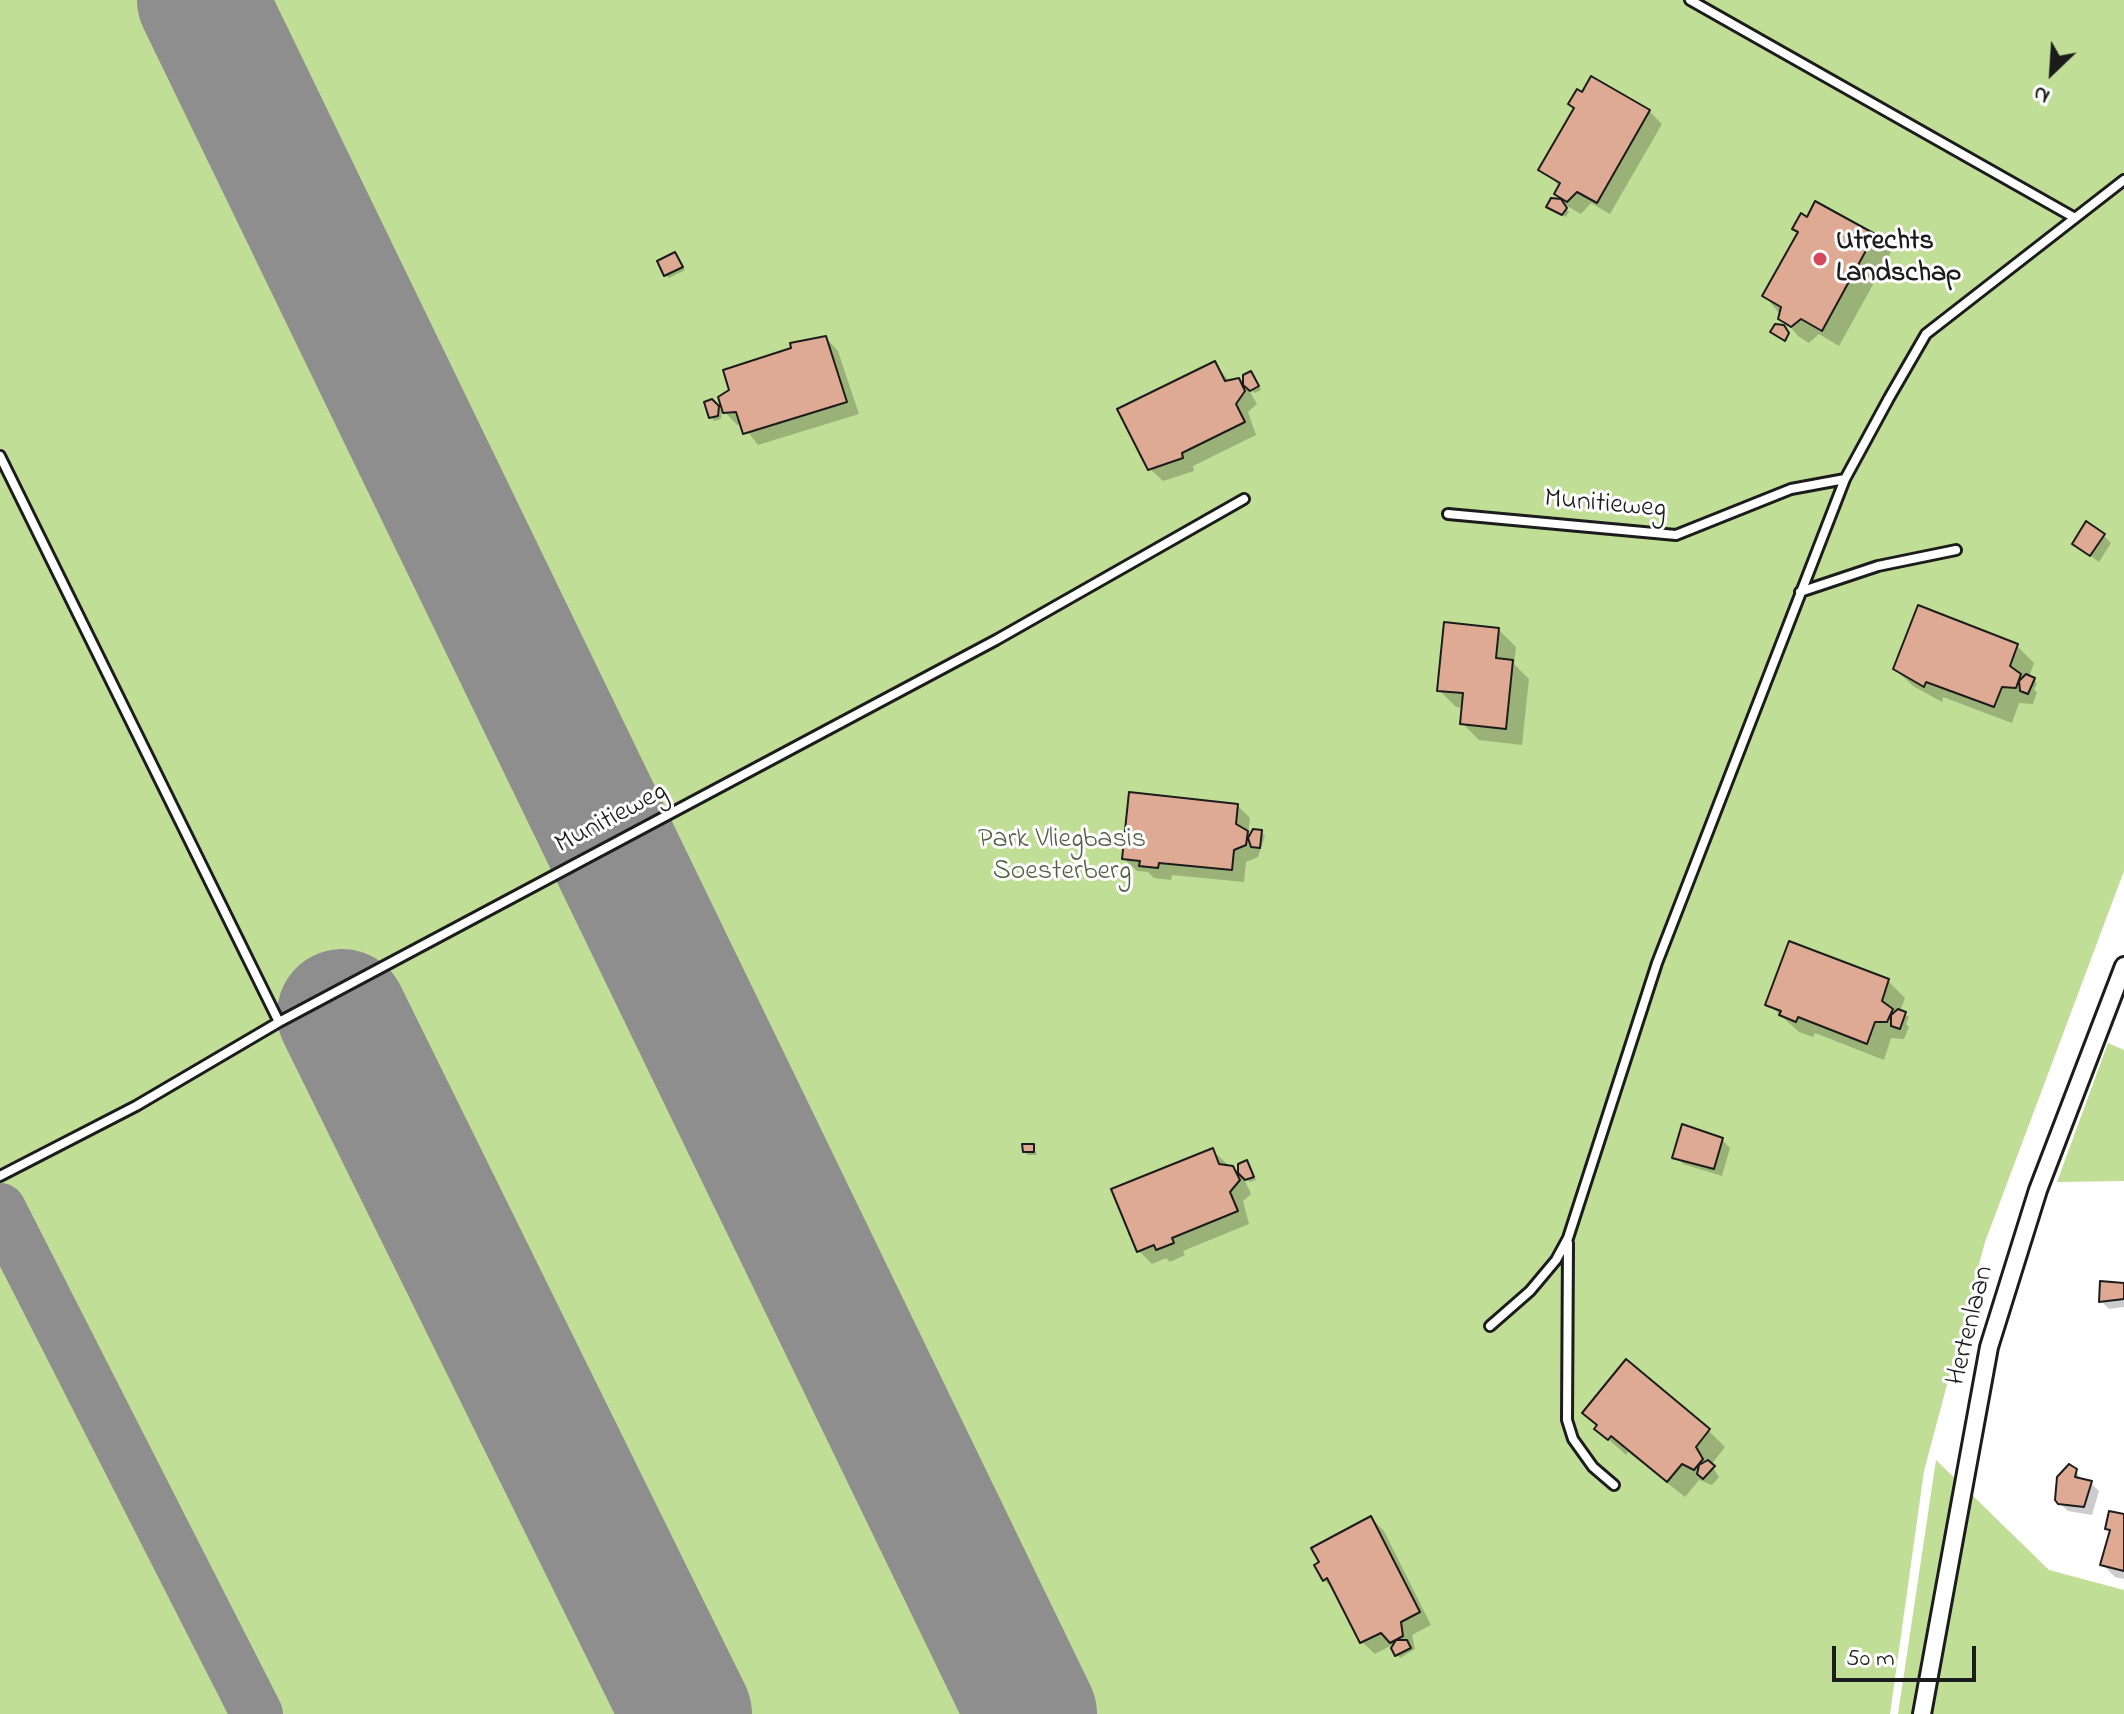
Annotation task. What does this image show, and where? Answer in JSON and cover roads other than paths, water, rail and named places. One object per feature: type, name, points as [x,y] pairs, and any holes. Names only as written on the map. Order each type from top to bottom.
[{"type":"street","name":"Hertenlaan","points":[[1922,1714],[1989,1347],[2038,1190],[2124,966]]},
{"type":"lane","points":[[1690,0],[2075,218]]},
{"type":"lane","points":[[1490,1326],[1530,1291],[1556,1260],[1568,1238],[1657,963],[1845,479],[1926,334],[2124,180]]},
{"type":"lane","points":[[0,456],[279,1022]]},
{"type":"lane","name":"Munitieweg","points":[[1448,514],[1676,535],[1791,489],[1845,479]]},
{"type":"lane","name":"Munitieweg","points":[[0,1176],[136,1106],[279,1022],[996,640],[1244,499]]},
{"type":"lane","points":[[1800,592],[1878,566],[1956,550]]},
{"type":"lane","points":[[1568,1238],[1567,1420],[1573,1439],[1593,1467],[1614,1485]]},
{"type":"place","name":"Utrechts Landschap","points":[[1820,259]]},
{"type":"park label","name":"Park Vliegbasis Soesterberg","points":[[1062,857]]}]
